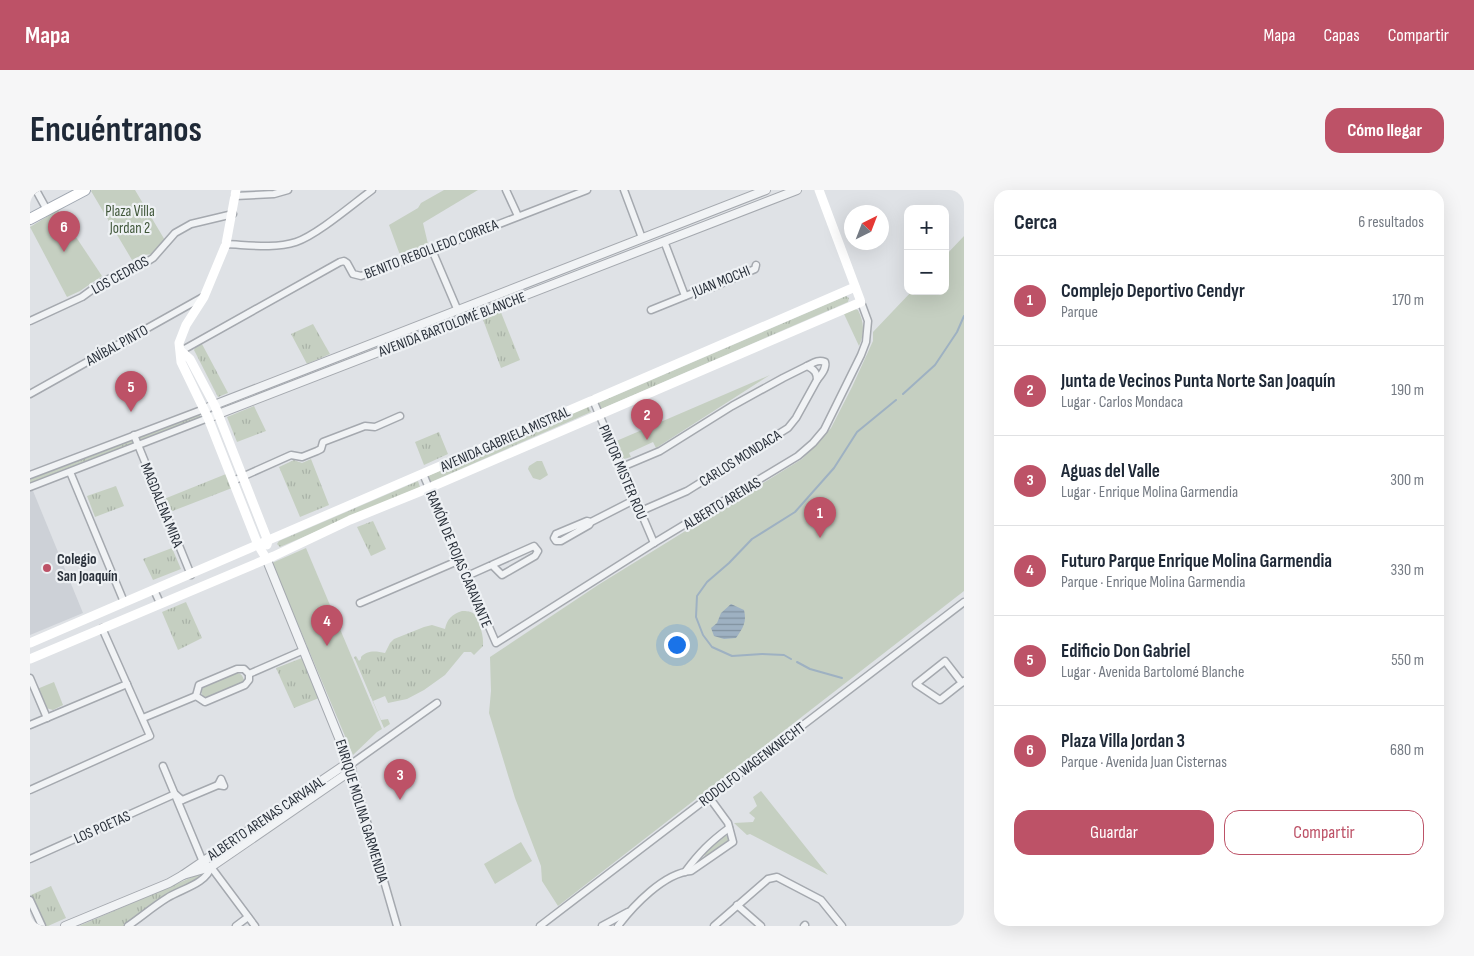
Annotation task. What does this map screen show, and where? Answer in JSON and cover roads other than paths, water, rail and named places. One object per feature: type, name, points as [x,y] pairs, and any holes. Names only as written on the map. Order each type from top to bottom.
[{"type":"main road","points":[[30,219],[86,190]]},
{"type":"main road","points":[[819,190],[861,302]]},
{"type":"main road","name":"ENRIQUE MOLINA GARMENDIA","points":[[235,193],[233,214],[226,244],[204,297],[180,339],[181,362],[208,418],[258,546],[266,558]]},
{"type":"main road","name":"AVENIDA GABRIELA MISTRAL","points":[[30,643],[191,575],[855,286]]},
{"type":"main road","name":"AVENIDA GABRIELA MISTRAL","points":[[30,659],[274,556],[350,520],[429,488],[861,302]]},
{"type":"main road","name":"ENRIQUE MOLINA GARMENDIA","points":[[181,351],[190,358],[216,411],[268,541],[266,558]]},
{"type":"street","points":[[36,190],[48,210]]},
{"type":"street","points":[[235,193],[274,194],[288,190]]},
{"type":"street","points":[[226,244],[268,246],[296,242],[318,230],[372,190]]},
{"type":"street","points":[[506,190],[518,216]]},
{"type":"street","name":"BENITO REBOLLEDO CORREA","points":[[181,351],[340,262],[348,263],[353,274],[361,276],[518,216],[569,193],[587,190]]},
{"type":"street","points":[[624,190],[642,238]]},
{"type":"street","name":"AVENIDA BARTOLOMÉ BLANCHE","points":[[30,487],[208,418],[216,411],[311,368],[766,190]]},
{"type":"street","name":"AVENIDA BARTOLOMÉ BLANCHE","points":[[30,475],[204,409],[216,411],[315,376],[797,190]]},
{"type":"street","name":"LOS CEDROS","points":[[30,321],[82,297],[104,281],[154,258],[175,234],[191,224],[233,214]]},
{"type":"street","name":"JUAN MOCHI","points":[[664,241],[685,296]]},
{"type":"street","points":[[432,250],[458,311]]},
{"type":"street","name":"JUAN MOCHI","points":[[651,310],[708,287],[722,284],[755,269],[756,265]]},
{"type":"street","name":"ANÍBAL PINTO","points":[[30,394],[204,297]]},
{"type":"street","name":"ALBERTO ARENAS","points":[[496,643],[798,456],[813,443],[824,430],[862,356],[866,342],[868,322],[861,302]]},
{"type":"street","name":"CARLOS MONDACA","points":[[622,467],[660,451],[732,406],[783,378],[821,360],[825,362],[824,370],[796,418],[788,428],[687,491],[641,511]]},
{"type":"street","points":[[807,366],[817,374],[817,380]]},
{"type":"street","points":[[311,368],[315,376]]},
{"type":"street","name":"PINTOR MISTER ROU","points":[[592,400],[654,544]]},
{"type":"street","points":[[233,481],[291,456],[302,457],[317,451],[321,448],[323,442],[365,426],[374,427],[400,416]]},
{"type":"street","name":"MAGDALENA MIRA","points":[[134,435],[191,575]]},
{"type":"street","points":[[101,448],[106,458]]},
{"type":"street","points":[[70,472],[124,602]]},
{"type":"street","name":"RAMÓN DE ROJAS CARAVANTE","points":[[423,474],[496,643]]},
{"type":"street","points":[[591,522],[587,521],[556,534],[554,538],[556,541],[561,541],[591,522],[636,499]]},
{"type":"street","points":[[467,576],[534,546],[538,551],[535,556],[502,575],[492,565]]},
{"type":"street","name":"ENRIQUE MOLINA GARMENDIA","points":[[266,558],[351,766],[397,926]]},
{"type":"street","points":[[360,603],[460,560]]},
{"type":"street","points":[[154,590],[160,603]]},
{"type":"street","name":"RODOLFO WAGENKNECHT","points":[[540,926],[964,602]]},
{"type":"street","points":[[30,790],[150,736],[102,628]]},
{"type":"street","points":[[249,674],[304,650]]},
{"type":"street","points":[[945,661],[963,682],[940,700],[916,684],[945,661]]},
{"type":"street","points":[[237,669],[244,669],[249,674],[249,680],[246,685],[205,702],[196,696],[199,685],[237,669]]},
{"type":"street","points":[[30,678],[47,718]]},
{"type":"street","points":[[30,725],[127,684]]},
{"type":"street","points":[[142,718],[196,696]]},
{"type":"street","points":[[351,766],[437,703]]},
{"type":"street","points":[[163,766],[180,801],[203,862],[211,867],[254,926]]},
{"type":"street","name":"ALBERTO ARENAS CARVAJAL","points":[[65,926],[169,883],[351,766]]},
{"type":"street","name":"ALBERTO ARENAS CARVAJAL","points":[[183,875],[211,867],[351,766]]},
{"type":"street","points":[[180,801],[218,785]]},
{"type":"street","name":"LOS POETAS","points":[[30,859],[175,794]]},
{"type":"street","points":[[618,926],[629,912],[658,886],[685,872],[691,871],[733,842],[728,823],[709,797]]},
{"type":"street","points":[[685,872],[711,841],[730,828]]},
{"type":"street","points":[[700,852],[707,861]]},
{"type":"street","points":[[128,926],[167,898],[196,883],[210,872],[211,867]]},
{"type":"street","points":[[714,926],[768,879],[777,877],[821,900],[842,926]]},
{"type":"street","points":[[30,900],[42,926]]},
{"type":"street","points":[[737,905],[761,926]]},
{"type":"street","points":[[606,925],[629,912]]},
{"type":"street","points":[[236,926],[248,917]]},
{"type":"water","points":[[731,604],[744,610],[745,621],[742,628],[736,638],[724,639],[714,636],[711,628],[717,623],[721,613]]},
{"type":"waterway","points":[[903,394],[935,365],[957,332],[964,316]]},
{"type":"waterway","points":[[791,659],[784,655],[732,656],[712,647],[703,635],[696,617],[697,596],[707,582],[752,539],[795,512],[834,468],[857,432],[896,400]]},
{"type":"waterway","points":[[797,662],[810,669],[842,678]]},
{"type":"place","name":"Plaza Villa Jordan 3","points":[[64,252]]},
{"type":"place","name":"Edificio Don Gabriel","points":[[131,412]]},
{"type":"place","name":"Junta de Vecinos Punta Norte San Joaquín","points":[[647,440]]},
{"type":"place","name":"Complejo Deportivo Cendyr","points":[[820,538]]},
{"type":"place","name":"Colegio San Joaquín","points":[[47,568]]},
{"type":"place","name":"Futuro Parque Enrique Molina Garmendia","points":[[327,646]]},
{"type":"place","name":"Aguas del Valle","points":[[400,800]]},
{"type":"park label","name":"Plaza Villa Jordan 2","points":[[130,220]]}]
